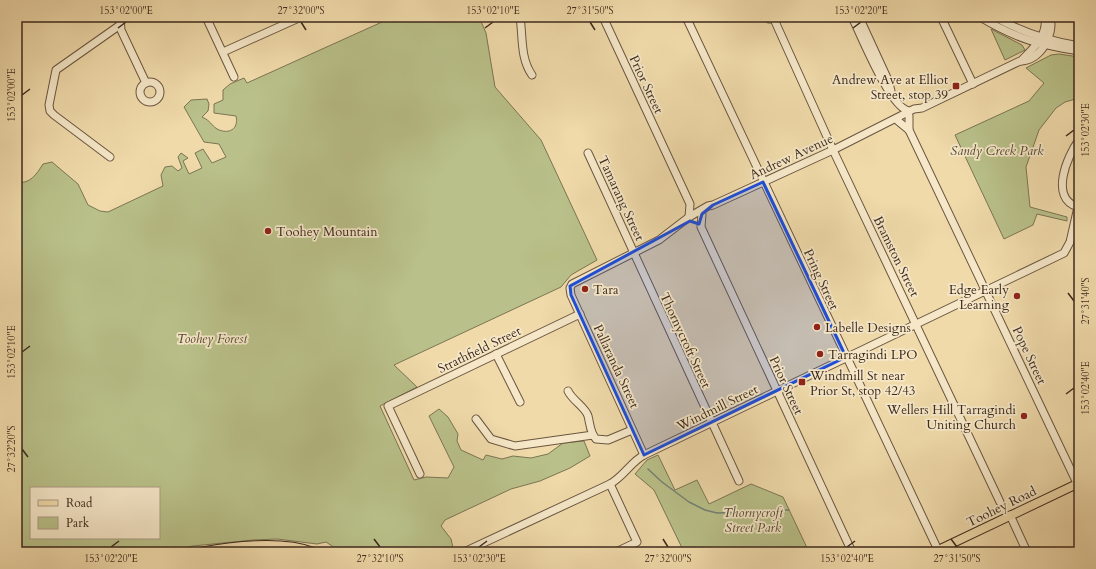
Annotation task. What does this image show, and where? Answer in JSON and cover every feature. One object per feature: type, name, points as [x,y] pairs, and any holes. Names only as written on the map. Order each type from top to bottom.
[{"type":"main road","name":"Toohey Road","points":[[936,551],[1078,483]]},
{"type":"main road","points":[[200,552],[219,549],[266,546],[287,547],[313,552]]},
{"type":"street","points":[[120,17],[120,25],[146,83]]},
{"type":"street","points":[[206,17],[234,77]]},
{"type":"street","points":[[223,52],[291,19],[300,17]]},
{"type":"street","points":[[520,17],[522,45],[527,66],[532,75]]},
{"type":"street","name":"Prior Street","points":[[603,17],[690,204]]},
{"type":"street","name":"Pring Street","points":[[686,17],[936,551]]},
{"type":"street","points":[[852,17],[884,84],[897,104],[909,114]]},
{"type":"street","points":[[859,17],[888,80],[892,95]]},
{"type":"street","points":[[941,17],[973,84]]},
{"type":"street","points":[[980,17],[1014,36],[1079,51]]},
{"type":"street","points":[[995,17],[1042,42],[1079,46]]},
{"type":"street","points":[[1042,42],[1045,17]]},
{"type":"street","points":[[1050,17],[1051,25],[1061,43]]},
{"type":"street","name":"Bramston Street","points":[[771,18],[1000,502]]},
{"type":"street","points":[[110,157],[54,115],[49,107],[56,70],[120,25]]},
{"type":"street","points":[[1042,42],[1051,25]]},
{"type":"street","name":"Andrew Avenue","points":[[570,288],[574,282],[659,240],[689,219],[713,205],[878,128],[887,126],[897,119],[1020,62],[1042,42]]},
{"type":"street","points":[[897,104],[897,119]]},
{"type":"street","name":"Pope Street","points":[[909,114],[909,130]]},
{"type":"street","name":"Pope Street","points":[[897,119],[909,130],[1078,483]]},
{"type":"street","points":[[1078,207],[1070,205],[1067,201],[1064,190],[1063,176],[1070,151],[1079,140]]},
{"type":"street","name":"Tamarang Street","points":[[588,154],[633,253]]},
{"type":"street","points":[[690,204],[701,212]]},
{"type":"street","points":[[690,204],[689,219],[701,228]]},
{"type":"street","name":"Windmill Street","points":[[464,552],[618,480],[638,458],[644,455],[1064,253],[1070,242],[1078,207]]},
{"type":"street","name":"Prior Street","points":[[701,212],[701,228],[852,552]]},
{"type":"street","name":"Thornycroft Street","points":[[633,253],[739,481]]},
{"type":"street","name":"Pallaranda Street","points":[[570,288],[571,295],[644,455]]},
{"type":"street","name":"Strathfield Street","points":[[420,474],[388,406],[580,314]]},
{"type":"street","points":[[496,354],[520,402]]},
{"type":"street","points":[[568,391],[573,400],[587,414],[593,435],[596,439],[604,440],[632,430]]},
{"type":"street","points":[[476,418],[491,439],[515,446],[593,435]]},
{"type":"street","points":[[610,484],[637,542],[616,552]]},
{"type":"street","points":[[1010,515],[1027,552]]},
{"type":"highlighted area","points":[[763,182],[846,357],[644,455],[571,295],[570,286],[690,221],[699,224],[702,214],[713,205]]},
{"type":"green space","name":"Toohey Forest","points":[[393,17],[479,17],[486,33],[495,87],[541,140],[597,260],[571,275],[561,287],[394,365],[417,387],[380,406],[414,480],[426,477],[448,478],[454,467],[429,416],[439,409],[448,417],[458,434],[457,441],[461,450],[483,460],[486,455],[502,459],[513,456],[531,458],[548,454],[563,443],[584,441],[590,456],[570,468],[540,481],[511,489],[445,520],[441,526],[451,539],[454,552],[341,552],[326,542],[317,544],[277,539],[193,546],[168,552],[17,552],[17,183],[30,180],[43,164],[52,162],[78,184],[88,205],[100,211],[108,212],[163,186],[161,175],[165,167],[172,166],[178,171],[182,168],[178,157],[181,153],[188,158],[183,161],[189,174],[202,168],[195,153],[203,149],[212,163],[226,157],[219,144],[204,142],[184,107],[191,100],[207,99],[209,104],[208,111],[202,117],[221,131],[232,130],[237,121],[236,116],[214,113],[214,104],[223,100],[223,90],[230,84],[244,78],[247,83]]},
{"type":"green space","points":[[991,29],[1022,45],[1025,50],[1005,60]]},
{"type":"green space","name":"Sandy Creek Park","points":[[1059,54],[1079,57],[1077,75],[1079,98],[1065,102],[1056,108],[1039,130],[1026,167],[1030,207],[1067,217],[1067,221],[1037,214],[1033,225],[1004,239],[955,135],[1029,101],[1044,83],[1026,68],[1051,55]]},
{"type":"green space","name":"Thornycroft Street Park","points":[[658,455],[675,490],[697,480],[709,504],[751,484],[783,497],[809,552],[684,552],[654,490],[635,474],[647,460]]},
{"type":"waterway","points":[[648,469],[662,482],[689,502],[705,510],[717,513],[789,510]]},
{"type":"place","name":"Andrew Ave at Elliot Street, stop 39","points":[[956,86]]},
{"type":"place","name":"Toohey Mountain","points":[[268,231]]},
{"type":"place","name":"Tara","points":[[585,289]]},
{"type":"place","name":"Edge Early Learning","points":[[1017,296]]},
{"type":"place","name":"Labelle Designs","points":[[817,327]]},
{"type":"place","name":"Tarragindi LPO","points":[[820,354]]},
{"type":"place","name":"Windmill St near Prior St, stop 42/43","points":[[802,382]]},
{"type":"place","name":"Wellers Hill Tarragindi Uniting Church","points":[[1024,416]]}]
